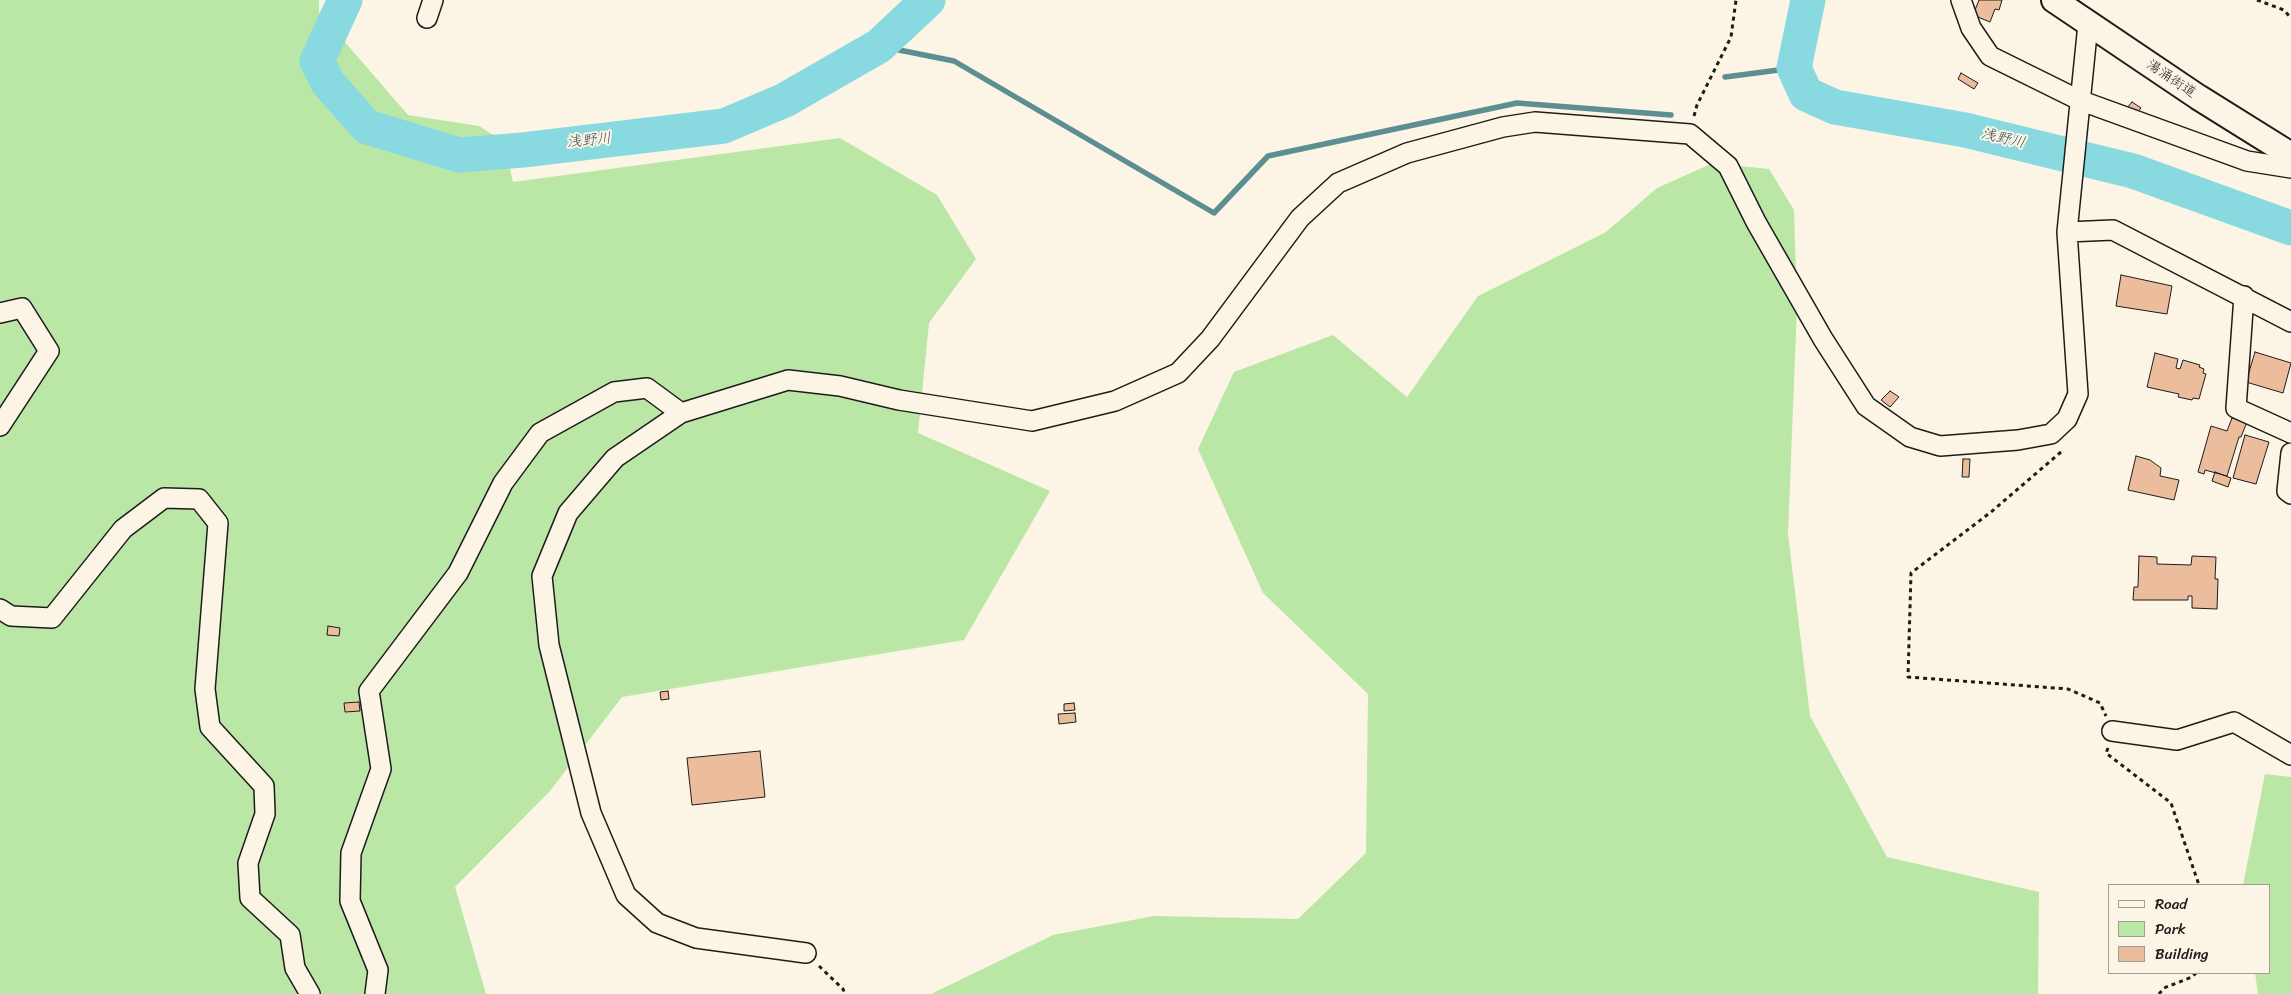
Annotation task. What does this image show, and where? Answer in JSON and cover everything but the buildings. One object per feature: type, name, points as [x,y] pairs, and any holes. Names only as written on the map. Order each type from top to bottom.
[{"type":"main road","name":"湯涌街道","points":[[2054,0],[2198,97],[2291,155]]},
{"type":"street","points":[[426,18],[433,0]]},
{"type":"street","points":[[1961,0],[1971,28],[1990,56],[2079,100],[2247,161],[2291,168]]},
{"type":"street","points":[[806,953],[696,938],[657,923],[626,895],[590,813],[549,645],[542,576],[568,513],[616,458],[681,413],[788,380],[840,386],[899,400],[1032,421],[1115,401],[1178,373],[1210,339],[1300,218],[1338,183],[1407,153],[1503,128],[1535,122],[1690,134],[1728,166],[1756,222],[1808,314],[1866,406],[1910,437],[1940,446],[2018,440],[2051,434],[2067,419],[2078,394],[2067,232],[2068,206],[2088,24]]},
{"type":"street","points":[[2067,232],[2112,230],[2244,296],[2291,322]]},
{"type":"street","points":[[2244,296],[2236,408],[2291,433]]},
{"type":"street","points":[[0,313],[22,308],[49,351],[0,426]]},
{"type":"street","points":[[375,994],[378,970],[350,901],[351,853],[381,769],[369,691],[458,573],[503,483],[540,433],[614,392],[647,388],[681,413]]},
{"type":"street","points":[[2291,453],[2287,491],[2291,494]]},
{"type":"street","points":[[0,609],[11,616],[52,618],[124,528],[164,498],[199,499],[218,523],[204,689],[210,727],[264,786],[265,814],[248,863],[250,898],[290,934],[295,968],[310,994]]},
{"type":"street","points":[[2112,731],[2176,740],[2234,722],[2291,756]]},
{"type":"path","points":[[1690,134],[1697,105],[1731,37],[1736,0]]},
{"type":"path","points":[[2257,0],[2284,10],[2291,18]]},
{"type":"path","points":[[2066,448],[1991,512],[1911,573],[1908,677],[2068,689],[2100,703],[2112,731],[2106,754],[2170,802],[2199,884]]},
{"type":"path","points":[[806,953],[843,989],[845,994]]},
{"type":"path","points":[[2159,994],[2164,988],[2195,974]]},
{"type":"green space","points":[[0,0],[319,0],[319,12],[408,115],[479,126],[504,142],[513,182],[840,138],[937,195],[976,259],[929,323],[918,433],[1050,491],[964,640],[622,697],[550,791],[455,887],[486,994],[0,994]]},
{"type":"green space","points":[[1713,163],[1769,169],[1794,210],[1797,307],[1788,534],[1810,716],[1887,857],[2039,892],[2038,994],[931,994],[1053,935],[1154,916],[1298,919],[1366,853],[1368,694],[1263,593],[1198,449],[1234,372],[1333,335],[1407,397],[1478,296],[1606,232],[1657,188]]},
{"type":"green space","points":[[2265,774],[2291,777],[2291,994],[2258,994],[2255,974],[2271,974],[2271,884],[2243,884]]},
{"type":"waterway","name":"浅野川","points":[[345,0],[317,61],[328,83],[367,127],[459,155],[523,150],[724,126],[785,100],[879,46],[928,0]]},
{"type":"waterway","name":"浅野川","points":[[1808,0],[1794,68],[1806,94],[1835,107],[1965,130],[2133,171],[2291,228]]},
{"type":"waterway","points":[[879,46],[954,61],[1214,213],[1268,156],[1517,103],[1671,115]]},
{"type":"waterway","points":[[1725,77],[1794,68]]}]
